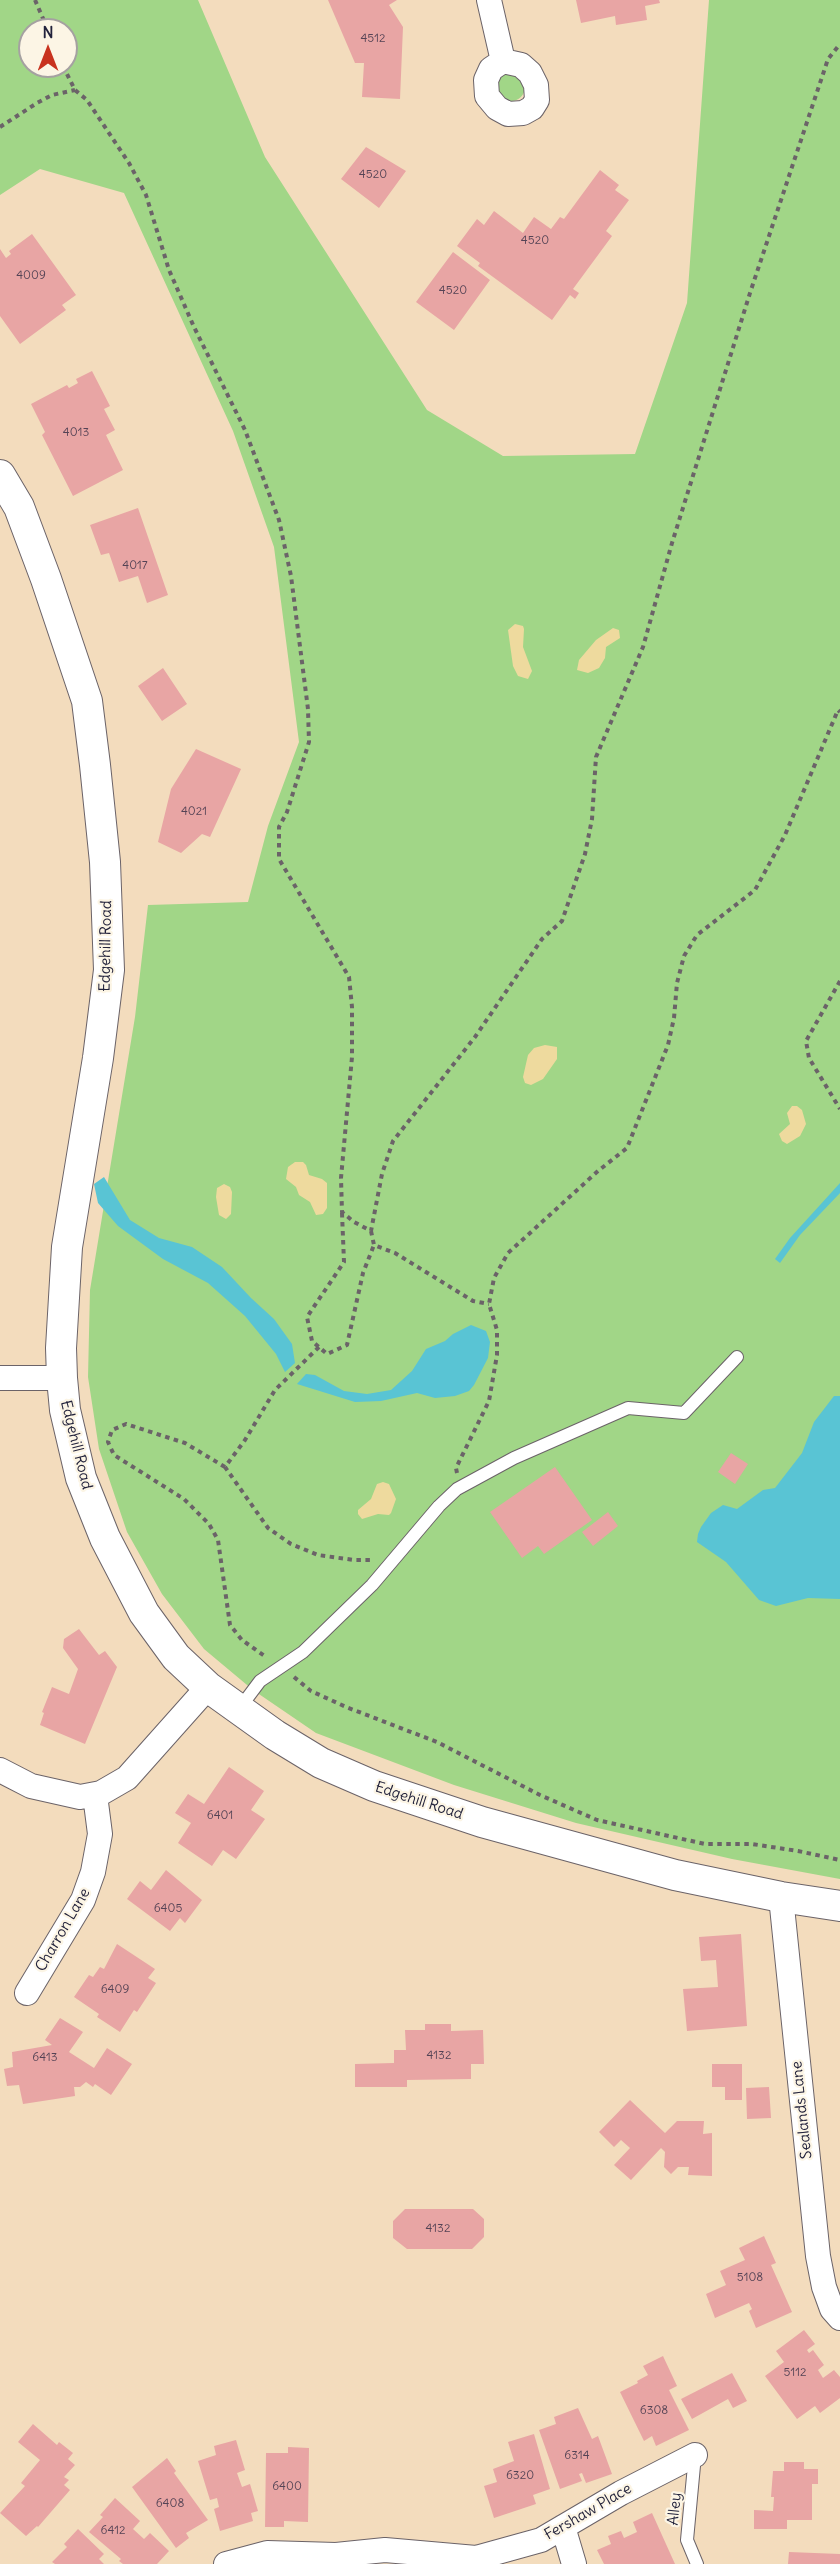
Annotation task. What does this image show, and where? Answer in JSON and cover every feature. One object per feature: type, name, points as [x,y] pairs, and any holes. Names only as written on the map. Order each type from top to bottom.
[{"type":"street","points":[[489,0],[503,61]]},
{"type":"street","name":"Edgehill Road","points":[[0,475],[19,507],[87,701],[105,862],[109,970],[98,1058],[67,1247],[61,1348],[62,1378],[65,1410],[81,1478],[105,1538],[144,1613],[176,1657],[208,1686],[321,1763],[374,1786],[482,1822],[675,1875],[781,1897],[840,1906]]},
{"type":"street","points":[[0,1378],[62,1378]]},
{"type":"street","points":[[0,1770],[31,1786],[80,1797],[94,1795],[127,1778],[208,1686]]},
{"type":"street","name":"Charron Lane","points":[[27,1993],[83,1899],[93,1872],[100,1834],[94,1795]]},
{"type":"street","name":"Sealands Lane","points":[[781,1897],[818,2256],[824,2287],[832,2309],[840,2318]]},
{"type":"street","name":"Fershaw Place","points":[[226,2564],[267,2553],[336,2560],[385,2550],[476,2558],[541,2540],[621,2493],[695,2455]]},
{"type":"street","points":[[564,2528],[574,2564]]},
{"type":"lane","points":[[239,1709],[260,1681],[279,1666],[303,1652],[396,1559],[439,1506],[461,1486],[514,1458],[628,1408],[684,1413],[737,1357]]},
{"type":"lane","name":"Alley","points":[[695,2455],[687,2540],[697,2564]]},
{"type":"path","points":[[35,0],[43,18]]},
{"type":"path","points":[[69,78],[75,90],[87,100],[129,163],[146,195],[169,270],[194,327],[245,430],[279,520],[291,576],[308,709],[309,742],[287,812],[279,827],[279,860],[350,978],[352,1007],[352,1057],[341,1178],[344,1262],[307,1317],[312,1341],[327,1354],[347,1345],[363,1273],[374,1245],[371,1231],[382,1174],[393,1141],[475,1037],[542,939],[562,921],[585,854],[592,819],[596,757],[644,647],[672,543],[750,293],[828,59],[840,44]]},
{"type":"path","points":[[0,127],[52,95],[75,90]]},
{"type":"path","points":[[461,1486],[456,1468],[489,1401],[497,1355],[497,1330],[489,1304],[494,1278],[508,1253],[598,1171],[627,1148],[668,1045],[674,1018],[677,983],[684,956],[697,935],[755,890],[785,835],[839,709]]},
{"type":"path","points":[[840,981],[806,1041],[809,1058],[840,1109]]},
{"type":"path","points":[[342,1212],[371,1231]]},
{"type":"path","points":[[374,1245],[395,1253],[473,1301],[489,1304]]},
{"type":"path","points":[[225,1467],[245,1440],[275,1390],[319,1347]]},
{"type":"path","points":[[396,1559],[354,1560],[318,1555],[291,1544],[268,1528],[225,1467],[185,1443],[126,1424],[112,1430],[108,1442],[114,1455],[184,1500],[209,1524],[218,1540],[230,1625],[242,1640],[311,1691],[437,1742],[540,1795],[597,1820],[705,1844],[752,1844],[840,1860]]},
{"type":"green space","points":[[0,0],[198,0],[265,157],[427,410],[503,456],[635,454],[687,303],[709,0],[840,0],[840,1879],[732,1859],[576,1823],[454,1785],[316,1733],[253,1690],[204,1649],[162,1594],[127,1532],[99,1449],[88,1377],[90,1290],[135,1017],[148,905],[248,902],[268,826],[299,742],[274,547],[233,431],[124,193],[40,169],[0,195]]},
{"type":"green space","points":[[511,73],[521,77],[525,87],[521,97],[511,101],[501,97],[497,87],[501,77]]},
{"type":"sand","points":[[515,624],[523,626],[524,629],[523,647],[532,671],[528,679],[518,676],[513,666],[508,630]]},
{"type":"sand","points":[[613,628],[619,630],[620,638],[606,647],[605,658],[599,668],[588,673],[577,670],[579,660],[596,640]]},
{"type":"sand","points":[[545,1045],[557,1047],[557,1059],[543,1079],[531,1085],[525,1083],[523,1077],[528,1055],[534,1048]]},
{"type":"sand","points":[[792,1106],[797,1106],[802,1110],[806,1124],[800,1136],[787,1144],[782,1141],[779,1134],[790,1124],[787,1113]]},
{"type":"sand","points":[[295,1162],[303,1162],[309,1175],[327,1183],[327,1208],[323,1214],[316,1215],[310,1202],[299,1195],[296,1187],[286,1179],[288,1167]]},
{"type":"sand","points":[[224,1184],[230,1187],[232,1192],[231,1214],[226,1219],[219,1215],[216,1197],[217,1188]]},
{"type":"sand","points":[[383,1482],[389,1484],[396,1499],[391,1513],[362,1519],[358,1510],[371,1499],[377,1484]]},
{"type":"water","points":[[104,1177],[130,1220],[159,1238],[192,1247],[222,1267],[274,1319],[292,1344],[295,1363],[285,1372],[276,1354],[245,1316],[208,1283],[163,1259],[118,1226],[98,1203],[94,1184]]},
{"type":"water","points":[[840,1183],[840,1193],[800,1235],[780,1263],[775,1259],[790,1238]]},
{"type":"water","points":[[471,1325],[486,1331],[490,1342],[488,1358],[469,1391],[455,1396],[435,1398],[417,1393],[381,1401],[355,1402],[297,1384],[306,1374],[315,1375],[344,1391],[367,1394],[391,1390],[412,1371],[426,1349],[445,1341]]},
{"type":"water","points":[[834,1396],[840,1396],[840,1599],[808,1598],[776,1606],[759,1600],[726,1562],[697,1542],[698,1534],[711,1513],[723,1505],[737,1509],[763,1490],[775,1488],[802,1453],[814,1422]]},
{"type":"building","points":[[328,0],[397,0],[389,5],[403,27],[400,99],[362,97],[364,63],[355,63]]},
{"type":"building","points":[[576,0],[659,0],[660,3],[645,6],[647,20],[616,25],[615,16],[581,23]]},
{"type":"building","points":[[366,147],[406,171],[379,208],[341,179]]},
{"type":"building","points":[[600,170],[619,185],[615,190],[629,200],[606,231],[612,236],[573,289],[579,293],[575,299],[570,295],[552,320],[478,266],[480,263],[457,246],[477,219],[484,225],[494,211],[523,233],[534,217],[551,229],[560,217],[564,219]]},
{"type":"building","points":[[32,234],[76,295],[62,305],[66,310],[20,344],[0,316],[0,249],[6,258],[11,254],[9,251]]},
{"type":"building","points":[[453,252],[490,280],[454,330],[416,302]]},
{"type":"building","points":[[92,371],[110,406],[104,409],[115,430],[106,435],[123,470],[73,496],[42,435],[45,432],[31,404],[67,385],[69,388],[78,383],[76,379]]},
{"type":"building","points":[[138,508],[168,595],[147,603],[138,576],[119,582],[109,553],[101,555],[90,525]]},
{"type":"building","points":[[163,668],[187,704],[162,721],[138,686]]},
{"type":"building","points":[[196,749],[241,769],[210,837],[202,834],[181,853],[158,842],[171,789]]},
{"type":"building","points":[[731,1453],[748,1464],[735,1484],[718,1472]]},
{"type":"building","points":[[555,1467],[592,1520],[544,1554],[538,1546],[522,1558],[490,1512]]},
{"type":"building","points":[[608,1512],[618,1526],[593,1546],[582,1532]]},
{"type":"building","points":[[79,1629],[99,1655],[105,1651],[117,1667],[85,1744],[40,1725],[44,1713],[42,1712],[52,1687],[69,1694],[78,1669],[63,1648],[64,1639]]},
{"type":"building","points":[[229,1767],[264,1791],[251,1810],[265,1819],[236,1859],[223,1850],[212,1866],[178,1843],[191,1823],[175,1813],[188,1794],[204,1804]]},
{"type":"building","points":[[166,1870],[202,1900],[185,1923],[180,1918],[170,1931],[127,1899],[140,1881],[151,1890]]},
{"type":"building","points":[[741,1934],[747,2026],[687,2031],[683,1989],[718,1987],[716,1960],[701,1961],[699,1937]]},
{"type":"building","points":[[117,1944],[155,1969],[148,1978],[156,1983],[137,2012],[134,2010],[120,2032],[97,2017],[99,2014],[74,1997],[89,1975],[93,1977],[100,1967],[104,1969]]},
{"type":"building","points":[[60,2018],[83,2032],[69,2052],[94,2068],[107,2048],[132,2064],[111,2095],[95,2084],[93,2087],[86,2082],[80,2087],[74,2087],[75,2096],[23,2104],[19,2085],[7,2086],[4,2069],[13,2067],[12,2052],[52,2045],[45,2040]]},
{"type":"building","points":[[425,2024],[451,2024],[451,2031],[483,2030],[484,2064],[471,2064],[471,2079],[407,2080],[407,2087],[355,2087],[355,2064],[394,2063],[394,2050],[406,2050],[405,2030],[425,2030]]},
{"type":"building","points":[[712,2064],[742,2064],[742,2100],[725,2100],[725,2087],[712,2087]]},
{"type":"building","points":[[769,2087],[771,2118],[747,2119],[746,2088]]},
{"type":"building","points":[[630,2100],[665,2133],[677,2121],[704,2121],[703,2134],[712,2133],[712,2176],[688,2175],[689,2167],[678,2167],[671,2174],[664,2167],[665,2152],[661,2148],[631,2180],[614,2165],[630,2148],[621,2140],[614,2147],[599,2132]]},
{"type":"building","points":[[405,2209],[473,2209],[484,2219],[484,2237],[472,2249],[407,2249],[393,2238],[393,2221]]},
{"type":"building","points":[[764,2236],[776,2263],[771,2265],[792,2312],[756,2328],[749,2311],[752,2309],[749,2303],[715,2318],[706,2294],[726,2285],[720,2271],[745,2260],[739,2248]]},
{"type":"building","points":[[804,2330],[815,2344],[807,2350],[809,2353],[813,2350],[824,2365],[818,2370],[823,2378],[834,2370],[840,2377],[840,2398],[820,2413],[815,2406],[797,2419],[765,2376],[784,2362],[776,2351]]},
{"type":"building","points":[[663,2356],[677,2386],[669,2390],[689,2430],[656,2446],[652,2436],[644,2441],[620,2392],[648,2375],[643,2366]]},
{"type":"building","points":[[732,2373],[747,2401],[733,2408],[728,2399],[692,2419],[681,2399]]},
{"type":"building","points":[[578,2408],[592,2439],[598,2436],[612,2474],[586,2483],[582,2473],[579,2474],[582,2481],[560,2489],[539,2430],[556,2424],[554,2417]]},
{"type":"building","points":[[33,2424],[57,2445],[59,2442],[73,2453],[68,2459],[75,2465],[64,2477],[69,2480],[64,2485],[70,2490],[38,2527],[26,2536],[0,2513],[25,2486],[21,2483],[40,2460],[18,2442]]},
{"type":"building","points":[[534,2434],[550,2489],[533,2495],[536,2504],[494,2518],[484,2486],[497,2482],[493,2469],[514,2461],[508,2442]]},
{"type":"building","points":[[236,2440],[245,2470],[237,2473],[242,2487],[250,2484],[258,2511],[251,2513],[253,2521],[220,2531],[214,2509],[219,2507],[217,2498],[210,2500],[198,2461],[216,2455],[214,2446]]},
{"type":"building","points":[[288,2447],[309,2448],[308,2522],[284,2521],[284,2527],[265,2527],[266,2453],[288,2453]]},
{"type":"building","points":[[167,2458],[176,2471],[174,2473],[208,2520],[186,2533],[189,2538],[176,2548],[132,2487]]},
{"type":"building","points":[[784,2462],[804,2462],[804,2469],[818,2469],[818,2484],[812,2484],[812,2520],[787,2520],[787,2529],[754,2529],[754,2510],[773,2511],[774,2497],[771,2497],[773,2471],[784,2471]]},
{"type":"building","points":[[115,2498],[140,2521],[133,2529],[144,2539],[150,2533],[169,2551],[157,2564],[123,2564],[119,2561],[121,2559],[89,2532],[103,2517],[100,2515]]},
{"type":"building","points":[[652,2513],[675,2564],[604,2564],[597,2550],[611,2544],[608,2536],[621,2531],[624,2538],[637,2532],[633,2522]]},
{"type":"building","points":[[78,2529],[104,2554],[99,2559],[104,2564],[55,2564],[52,2562],[67,2547],[64,2544]]},
{"type":"building","points":[[789,2552],[840,2554],[840,2564],[788,2564]]}]
